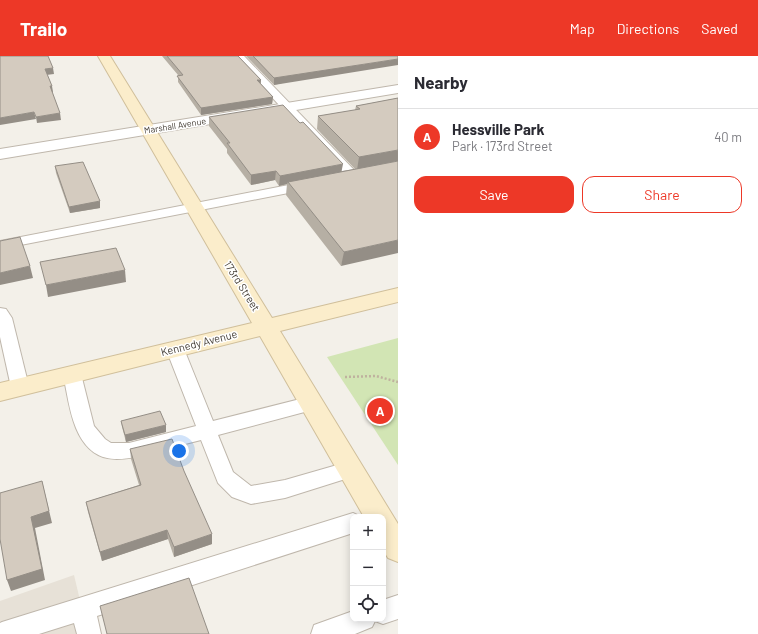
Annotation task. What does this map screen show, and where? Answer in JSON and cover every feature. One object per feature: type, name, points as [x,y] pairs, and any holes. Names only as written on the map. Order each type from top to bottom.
[{"type":"street","name":"173rd Street","points":[[104,56],[267,326],[376,514]]},
{"type":"street","name":"Marshall Avenue","points":[[0,154],[398,89]]},
{"type":"street","name":"Kennedy Avenue","points":[[10,389],[398,295]]},
{"type":"street","name":"173rd Street","points":[[386,530],[398,549]]},
{"type":"lane","points":[[239,56],[352,176]]},
{"type":"lane","points":[[337,179],[366,174]]},
{"type":"lane","points":[[0,244],[322,182]]},
{"type":"lane","points":[[1,317],[10,389]]},
{"type":"lane","points":[[175,349],[225,477],[235,488],[251,495],[269,492],[351,469]]},
{"type":"lane","points":[[72,374],[85,428],[94,443],[108,450],[128,452],[312,404]]},
{"type":"lane","points":[[2,634],[350,524]]},
{"type":"lane","points":[[386,611],[398,607]]},
{"type":"lane","points":[[83,608],[89,634]]},
{"type":"lane","points":[[323,634],[356,622]]},
{"type":"path","points":[[345,377],[376,376],[398,382]]},
{"type":"shaded area","points":[[74,575],[88,634],[0,634],[0,601]]},
{"type":"green space","points":[[398,338],[398,465],[327,357]]},
{"type":"building","points":[[0,56],[48,56],[53,68],[45,69],[60,113],[36,117],[34,112],[0,118]]},
{"type":"building","points":[[167,56],[238,56],[261,80],[257,80],[273,97],[201,108],[177,76],[183,75]]},
{"type":"building","points":[[253,56],[398,56],[398,59],[274,78]]},
{"type":"building","points":[[398,98],[398,150],[359,157],[318,116],[360,109],[356,106]]},
{"type":"building","points":[[283,105],[300,123],[303,122],[343,164],[280,176],[276,171],[251,175],[227,143],[230,143],[209,117]]},
{"type":"building","points":[[398,161],[398,240],[344,252],[288,182]]},
{"type":"building","points":[[83,162],[100,201],[69,207],[55,166]]},
{"type":"building","points":[[20,237],[30,266],[0,273],[0,241]]},
{"type":"building","points":[[116,248],[125,270],[46,285],[40,262]]},
{"type":"building","points":[[160,411],[166,425],[125,435],[121,421]]},
{"type":"building","points":[[172,439],[184,471],[212,534],[174,547],[167,530],[100,552],[86,502],[141,485],[130,449]]},
{"type":"building","points":[[42,481],[49,511],[31,517],[42,569],[7,580],[0,539],[0,493]]},
{"type":"building","points":[[189,578],[209,634],[107,634],[100,606]]},
{"type":"place","name":"Hessville Park","points":[[380,411]]}]
